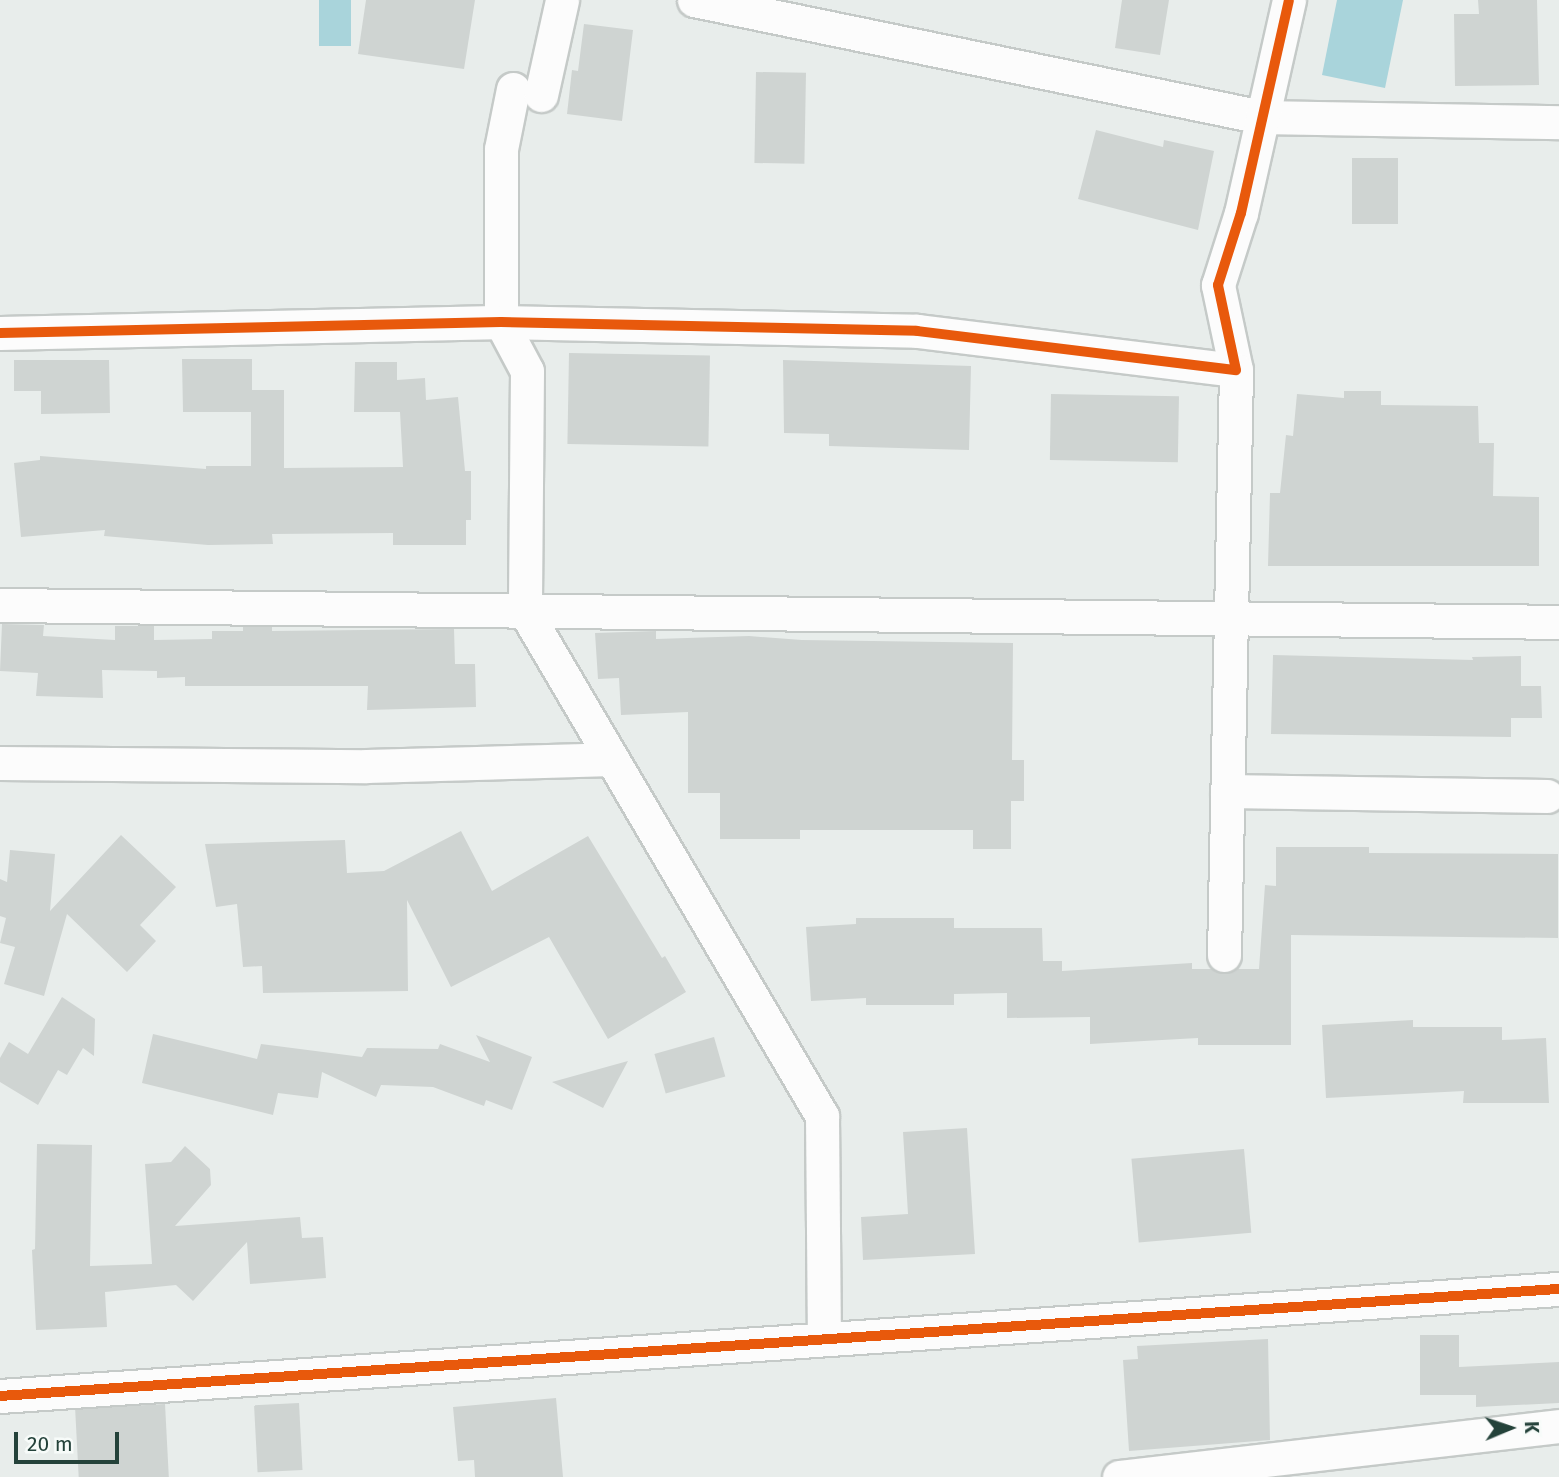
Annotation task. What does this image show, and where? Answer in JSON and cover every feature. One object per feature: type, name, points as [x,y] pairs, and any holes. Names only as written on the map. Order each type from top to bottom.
[{"type":"street","points":[[562,0],[502,149],[500,323],[527,371],[525,611],[822,1116],[824,1339]]},
{"type":"street","points":[[694,0],[1262,117],[1559,122]]},
{"type":"street","points":[[1224,955],[1236,370],[1218,285],[1241,214],[1289,0]]},
{"type":"street","points":[[0,333],[500,323],[917,331],[1236,370]]},
{"type":"street","points":[[0,605],[1559,622]]},
{"type":"street","points":[[0,763],[366,766],[612,759]]},
{"type":"street","points":[[1227,791],[1547,796]]},
{"type":"street","points":[[0,1396],[1559,1289]]},
{"type":"street","points":[[1119,1477],[1559,1426]]},
{"type":"water","points":[[319,0],[351,0],[351,46],[319,46]]},
{"type":"water","points":[[1337,0],[1403,0],[1385,88],[1322,75]]},
{"type":"building","points":[[366,0],[475,0],[464,69],[358,54]]},
{"type":"building","points":[[1122,0],[1169,0],[1160,55],[1115,48]]},
{"type":"building","points":[[1478,0],[1537,0],[1539,85],[1455,86],[1454,14],[1479,14]]},
{"type":"building","points":[[584,24],[633,30],[622,121],[567,114],[572,70],[578,71]]},
{"type":"building","points":[[756,72],[806,73],[804,164],[754,163]]},
{"type":"building","points":[[1096,130],[1163,147],[1164,140],[1214,151],[1198,230],[1078,199]]},
{"type":"building","points":[[1352,158],[1398,158],[1398,224],[1352,224]]},
{"type":"building","points":[[569,353],[710,355],[708,446],[567,444]]},
{"type":"building","points":[[182,359],[252,359],[252,390],[284,390],[284,468],[403,467],[400,412],[354,412],[355,362],[397,362],[397,380],[425,378],[426,400],[458,397],[465,471],[471,471],[471,520],[466,520],[466,545],[393,545],[393,533],[272,534],[273,544],[208,545],[104,536],[105,530],[21,537],[14,463],[40,460],[40,456],[206,469],[206,466],[251,466],[251,412],[183,412]]},
{"type":"building","points":[[14,360],[109,360],[110,413],[41,414],[41,391],[14,391]]},
{"type":"building","points":[[783,360],[971,366],[969,450],[829,446],[829,434],[784,433]]},
{"type":"building","points":[[1344,391],[1381,391],[1381,405],[1478,406],[1479,443],[1494,443],[1493,496],[1539,497],[1539,566],[1268,566],[1270,493],[1280,493],[1286,435],[1293,436],[1297,394],[1344,398]]},
{"type":"building","points":[[1051,394],[1179,396],[1178,462],[1050,460]]},
{"type":"building","points":[[2,624],[44,625],[43,636],[115,640],[115,626],[154,626],[154,640],[212,639],[212,631],[243,631],[243,627],[272,627],[272,631],[454,629],[455,664],[475,664],[476,707],[367,710],[368,686],[185,686],[185,677],[157,678],[157,671],[102,670],[103,698],[36,696],[38,673],[0,671]]},
{"type":"building","points":[[656,631],[656,639],[749,636],[802,640],[1013,643],[1012,760],[1024,760],[1024,801],[1011,801],[1011,849],[973,849],[973,830],[800,830],[800,839],[720,839],[720,793],[688,793],[688,712],[621,715],[619,678],[598,679],[595,633]]},
{"type":"building","points":[[1273,655],[1473,660],[1472,657],[1521,656],[1521,686],[1541,686],[1542,718],[1511,718],[1511,737],[1271,734]]},
{"type":"building","points":[[461,831],[492,891],[588,836],[662,958],[665,956],[686,992],[608,1039],[549,937],[451,987],[407,900],[408,991],[263,993],[262,966],[243,967],[237,904],[216,907],[205,844],[345,840],[347,873],[384,871]]},
{"type":"building","points":[[121,835],[176,887],[140,925],[156,941],[127,972],[67,914],[44,996],[4,984],[15,947],[0,943],[6,918],[0,916],[0,879],[7,882],[10,850],[55,854],[50,911]]},
{"type":"building","points":[[1276,847],[1369,847],[1369,853],[1558,854],[1558,938],[1291,935],[1291,1045],[1198,1045],[1198,1038],[1090,1044],[1090,1017],[1007,1018],[1007,993],[954,994],[954,1005],[866,1005],[866,998],[811,1001],[806,927],[856,924],[856,918],[954,918],[954,928],[1042,928],[1043,961],[1062,961],[1062,971],[1192,963],[1192,969],[1212,969],[1223,974],[1236,969],[1259,969],[1265,885],[1276,886]]},
{"type":"building","points":[[62,997],[95,1019],[94,1056],[83,1048],[67,1075],[58,1070],[38,1105],[0,1082],[0,1058],[9,1042],[28,1054]]},
{"type":"building","points":[[1413,1020],[1413,1027],[1502,1027],[1502,1040],[1546,1038],[1549,1103],[1463,1103],[1464,1091],[1326,1098],[1322,1025]]},
{"type":"building","points":[[153,1034],[257,1059],[261,1044],[362,1057],[367,1048],[438,1049],[440,1044],[490,1062],[476,1035],[532,1057],[512,1110],[486,1100],[484,1106],[433,1087],[381,1085],[376,1097],[322,1072],[318,1098],[278,1093],[273,1115],[142,1083]]},
{"type":"building","points":[[714,1037],[725,1076],[666,1094],[654,1054]]},
{"type":"building","points":[[628,1061],[603,1108],[552,1082]]},
{"type":"building","points":[[967,1128],[975,1254],[863,1260],[861,1217],[908,1214],[903,1132]]},
{"type":"building","points":[[37,1144],[92,1145],[90,1266],[152,1264],[145,1164],[171,1162],[185,1146],[210,1169],[211,1185],[175,1226],[300,1217],[302,1238],[323,1237],[326,1278],[250,1284],[247,1242],[193,1301],[176,1285],[105,1292],[107,1327],[36,1330],[32,1250],[35,1249]]},
{"type":"building","points":[[1244,1149],[1251,1233],[1139,1243],[1131,1159]]},
{"type":"building","points":[[1420,1335],[1459,1335],[1459,1367],[1559,1362],[1559,1403],[1476,1407],[1476,1395],[1420,1395]]},
{"type":"building","points":[[1268,1339],[1270,1440],[1129,1451],[1123,1360],[1138,1359],[1137,1346]]},
{"type":"building","points":[[556,1398],[563,1477],[475,1477],[474,1460],[458,1461],[453,1407]]},
{"type":"building","points":[[299,1403],[303,1470],[258,1472],[254,1405]]},
{"type":"building","points":[[165,1404],[169,1477],[79,1477],[75,1409]]},
{"type":"cycle path","points":[[0,333],[501,322],[917,331],[1236,370],[1218,285],[1241,213],[1289,0]]},
{"type":"cycle path","points":[[0,1396],[1559,1289]]}]
